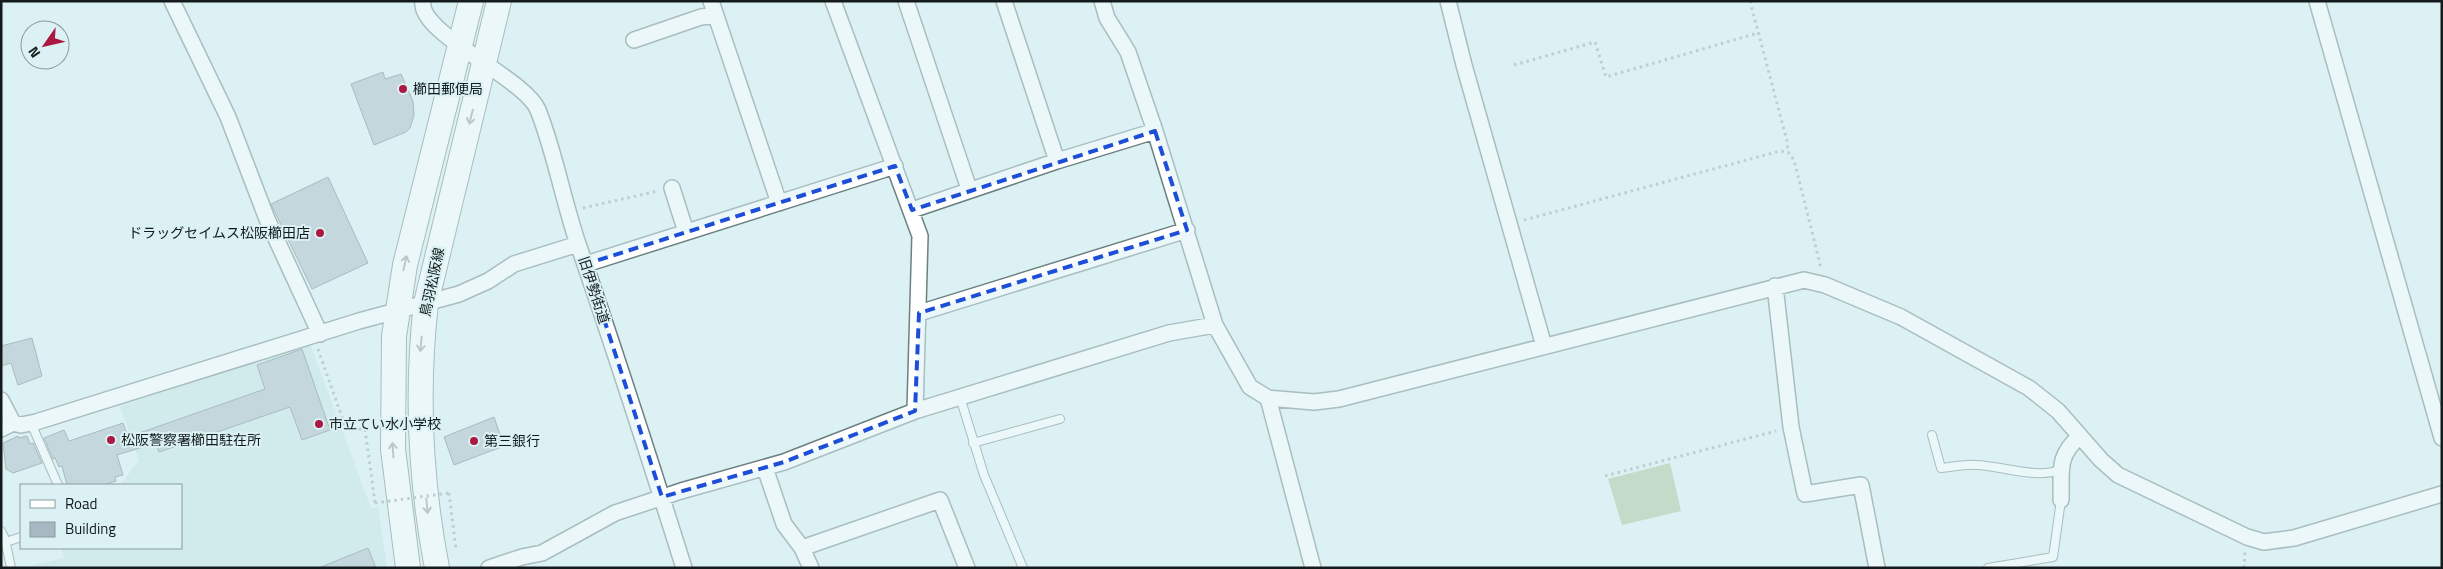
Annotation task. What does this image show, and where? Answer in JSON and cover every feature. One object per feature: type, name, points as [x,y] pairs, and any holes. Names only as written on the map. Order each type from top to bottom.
[{"type":"main road","name":"鳥羽松阪線","points":[[408,568],[393,449],[392,362],[397,312],[405,265],[471,1]]},
{"type":"main road","name":"鳥羽松阪線","points":[[437,568],[428,518],[421,443],[420,349],[426,303],[498,1]]},
{"type":"street","points":[[172,1],[228,117],[267,219],[320,334]]},
{"type":"street","name":"旧伊勢街道","points":[[422,1],[427,16],[460,45],[524,91],[533,100],[538,110],[578,244],[684,568]]},
{"type":"street","points":[[833,1],[912,210],[920,236],[915,411]]},
{"type":"street","points":[[906,1],[969,189]]},
{"type":"street","points":[[1004,1],[1057,160]]},
{"type":"street","points":[[1102,1],[1107,18],[1128,52],[1187,230],[1214,325],[1250,387],[1268,398],[1314,402],[1339,399],[1804,280],[1825,285],[1901,317],[2028,388],[2058,410],[2101,460],[2118,475],[2238,533],[2264,542],[2294,538],[2442,494]]},
{"type":"street","points":[[1448,1],[1464,65],[1544,346]]},
{"type":"street","points":[[2317,1],[2442,438]]},
{"type":"street","points":[[634,40],[701,17],[713,8],[779,203]]},
{"type":"street","points":[[912,210],[1057,160],[1155,131]]},
{"type":"street","points":[[586,264],[895,166]]},
{"type":"street","points":[[672,188],[686,232]]},
{"type":"street","points":[[918,313],[1187,230]]},
{"type":"street","points":[[1,400],[7,426],[31,423],[472,288],[514,264],[578,244]]},
{"type":"street","points":[[1775,286],[1791,427],[1805,494],[1861,485],[1877,568]]},
{"type":"street","points":[[489,568],[522,557],[542,553],[615,514],[662,497],[766,468],[915,411],[1169,333],[1214,325]]},
{"type":"street","points":[[1268,398],[1313,568]]},
{"type":"street","points":[[2061,500],[2062,458],[2067,447],[2080,436]]},
{"type":"street","points":[[766,468],[784,524],[802,548],[810,568]]},
{"type":"street","points":[[802,548],[940,500],[967,568]]},
{"type":"lane","points":[[960,397],[984,475],[1023,568]]},
{"type":"lane","points":[[973,443],[1060,419]]},
{"type":"lane","points":[[31,423],[58,484]]},
{"type":"lane","points":[[1932,435],[1941,468],[1976,464],[2015,471],[2055,472],[2062,469]]},
{"type":"lane","points":[[1988,568],[2053,557],[2061,500]]},
{"type":"lane","points":[[1,531],[6,542],[11,568]]},
{"type":"lane","points":[[6,542],[20,537]]},
{"type":"path","points":[[1750,1],[1787,141],[1788,152],[1794,160],[1825,285]]},
{"type":"path","points":[[1514,65],[1595,42],[1606,77],[1758,33]]},
{"type":"path","points":[[1508,218],[1527,220],[1770,154],[1788,152]]},
{"type":"path","points":[[568,211],[672,188]]},
{"type":"path","points":[[320,334],[318,351],[346,429],[365,429],[375,503],[449,493],[457,554]]},
{"type":"path","points":[[1605,476],[1791,427]]},
{"type":"highlighted area","points":[[1155,131],[1187,230],[919,313],[915,411],[784,462],[662,497],[586,264],[895,166],[912,210]]},
{"type":"shaded area","points":[[310,344],[371,508],[378,507],[387,568],[21,568],[64,558],[61,549],[182,549],[182,484],[119,484],[122,483],[139,460],[120,406]]},
{"type":"green space","points":[[1670,463],[1681,511],[1622,525],[1608,479]]},
{"type":"building","points":[[383,72],[385,79],[401,74],[413,101],[414,115],[410,128],[406,132],[374,145],[351,84]]},
{"type":"building","name":"ドラッグセイムス松阪櫛田店","points":[[328,177],[368,263],[312,289],[271,204]]},
{"type":"building","points":[[32,338],[42,376],[18,385],[11,363],[1,366],[1,346]]},
{"type":"building","points":[[302,349],[330,430],[302,440],[290,407],[159,452],[156,443],[117,455],[123,475],[115,477],[116,481],[107,484],[67,484],[62,466],[59,467],[55,458],[53,459],[44,438],[64,430],[69,441],[123,423],[128,437],[265,389],[257,365]]},
{"type":"building","name":"第三銀行","points":[[494,417],[504,446],[454,465],[444,437]]},
{"type":"building","points":[[18,436],[19,438],[27,436],[30,444],[33,443],[42,463],[13,473],[6,469],[3,443]]},
{"type":"building","points":[[368,548],[376,568],[321,567]]},
{"type":"place","name":"櫛田郵便局","points":[[403,89]]},
{"type":"place","name":"ドラッグセイムス松阪櫛田店","points":[[320,233]]},
{"type":"place","name":"市立てい水小学校","points":[[319,424]]},
{"type":"place","name":"松阪警察署櫛田駐在所","points":[[111,440]]},
{"type":"place","name":"第三銀行","points":[[474,441]]}]
